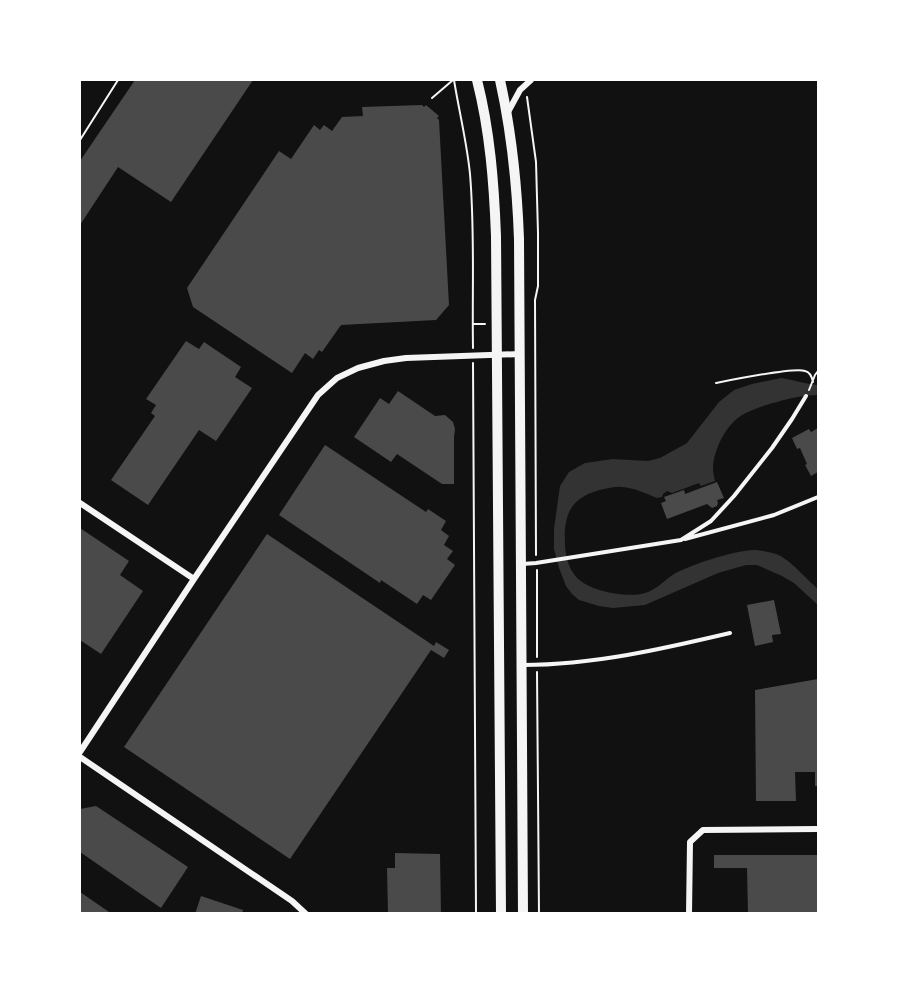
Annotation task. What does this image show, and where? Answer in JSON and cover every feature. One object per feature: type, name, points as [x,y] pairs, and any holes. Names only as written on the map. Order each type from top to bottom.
[{"type":"main road","points":[[477,80],[487,124],[496,236],[501,914]]},
{"type":"main road","points":[[500,80],[514,153],[518,203],[523,914]]},
{"type":"street","points":[[507,112],[519,90],[531,80]]},
{"type":"street","points":[[80,752],[318,395],[337,378],[358,368],[384,361],[406,358],[520,354]]},
{"type":"street","points":[[80,503],[194,579]]},
{"type":"street","points":[[80,758],[292,900],[306,914]]},
{"type":"street","points":[[689,914],[690,842],[704,830],[819,829]]},
{"type":"lane","points":[[681,540],[711,521],[734,496],[772,448],[806,396]]},
{"type":"lane","points":[[522,564],[681,540],[774,515],[819,497]]},
{"type":"lane","points":[[522,665],[611,658],[677,646],[730,633]]},
{"type":"path","points":[[80,140],[118,80]]},
{"type":"path","points":[[432,98],[454,80]]},
{"type":"path","points":[[454,80],[470,172],[472,227],[476,914]]},
{"type":"path","points":[[527,95],[536,162],[538,233],[538,286],[535,300],[539,914]]},
{"type":"path","points":[[473,324],[483,324]]},
{"type":"path","points":[[716,383],[791,370],[804,370],[811,374],[813,382],[819,371]]},
{"type":"shaded area","points":[[781,378],[818,385],[818,395],[768,404],[736,419],[726,431],[716,453],[713,467],[715,481],[701,486],[699,483],[672,493],[667,491],[662,497],[657,498],[620,487],[584,496],[574,504],[568,516],[565,526],[566,551],[572,571],[578,579],[588,586],[623,595],[648,592],[674,574],[713,559],[745,551],[767,552],[787,560],[818,589],[818,605],[794,583],[757,565],[746,565],[718,573],[645,605],[613,608],[599,606],[579,600],[572,594],[566,586],[554,549],[554,529],[560,486],[569,472],[585,463],[613,459],[648,461],[660,458],[687,443],[719,402],[734,390]]},
{"type":"building","points":[[135,80],[253,80],[171,202],[118,167],[80,225],[80,161]]},
{"type":"building","points":[[422,105],[424,107],[426,105],[439,116],[437,118],[439,120],[449,305],[436,320],[341,325],[322,352],[319,350],[313,359],[305,353],[292,373],[193,307],[187,288],[279,151],[291,159],[314,125],[320,130],[324,125],[332,131],[342,117],[363,116],[362,107]]},
{"type":"building","points":[[186,341],[199,349],[204,342],[241,367],[235,377],[252,388],[216,441],[199,430],[148,505],[111,480],[155,416],[151,413],[156,405],[146,399]]},
{"type":"building","points":[[398,391],[435,416],[445,415],[453,422],[455,429],[454,484],[442,484],[397,454],[391,462],[354,437],[380,398],[389,404]]},
{"type":"building","points":[[818,428],[818,472],[811,476],[800,448],[797,449],[792,438],[809,429],[811,432]]},
{"type":"building","points":[[325,445],[426,512],[428,509],[446,521],[441,530],[449,536],[444,545],[453,551],[447,559],[455,565],[431,600],[423,595],[417,604],[381,580],[380,583],[279,515]]},
{"type":"building","points":[[717,482],[724,498],[717,500],[717,506],[712,508],[707,504],[667,519],[661,503],[666,501],[664,497],[684,490],[685,494]]},
{"type":"building","points":[[80,528],[129,561],[120,575],[143,591],[101,654],[80,640]]},
{"type":"building","points":[[267,534],[434,646],[436,642],[449,650],[444,658],[431,650],[290,859],[124,747]]},
{"type":"building","points":[[774,600],[781,634],[772,635],[773,642],[755,646],[747,605]]},
{"type":"building","points":[[818,679],[818,786],[815,786],[815,772],[795,772],[796,801],[756,801],[755,690]]},
{"type":"building","points":[[96,806],[188,867],[161,908],[80,852],[80,809]]},
{"type":"building","points":[[395,853],[440,854],[441,914],[388,914],[387,868],[395,868]]},
{"type":"building","points":[[714,855],[818,855],[818,914],[748,914],[747,868],[714,868]]},
{"type":"building","points":[[80,892],[112,914],[80,914]]},
{"type":"building","points":[[201,896],[243,910],[242,914],[195,914]]}]
